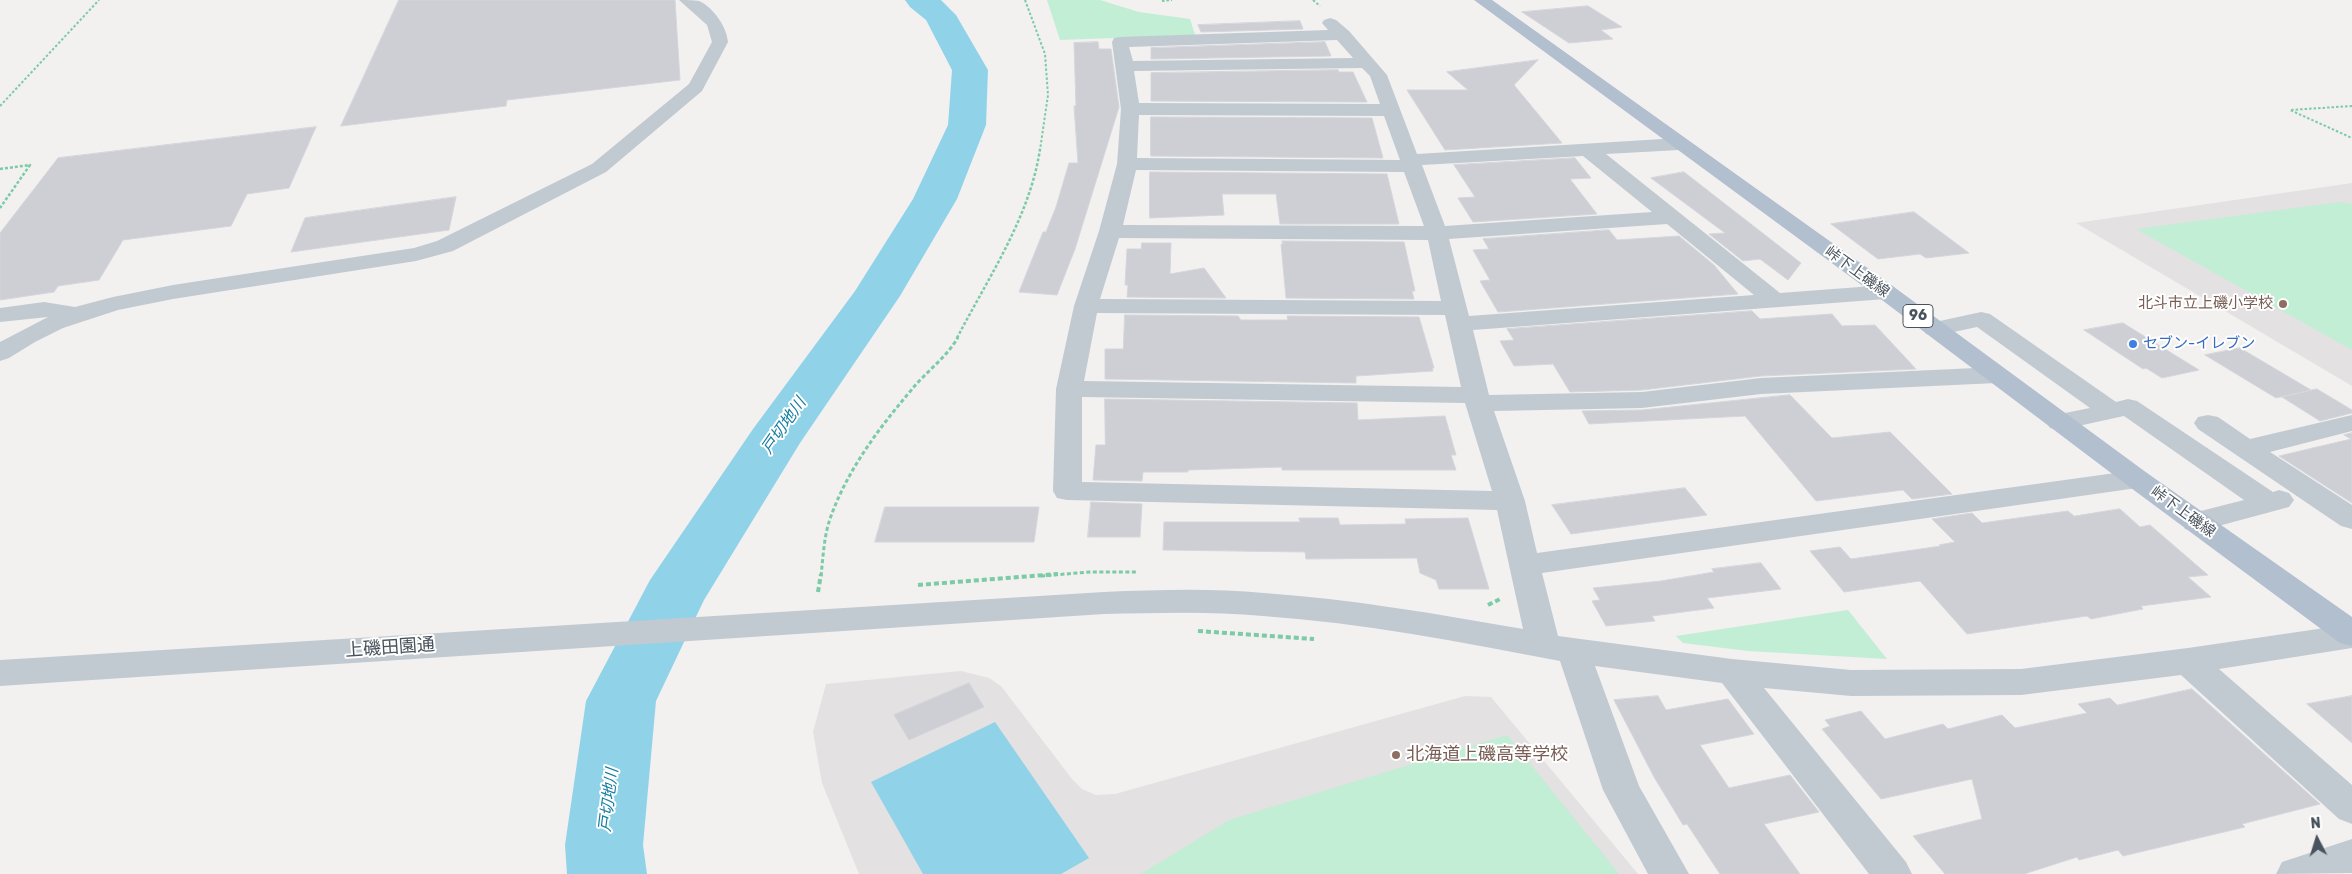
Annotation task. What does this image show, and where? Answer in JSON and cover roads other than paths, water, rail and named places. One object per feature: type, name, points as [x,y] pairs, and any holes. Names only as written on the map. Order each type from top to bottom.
[{"type":"main road","name":"峠下上磯線","points":[[1482,0],[1886,292],[2137,479],[2352,635]]},
{"type":"street","points":[[0,353],[17,341],[47,325],[115,302],[416,254],[445,246],[576,181],[616,155],[696,87],[720,42],[721,36],[719,30],[699,8],[687,0]]},
{"type":"street","points":[[1510,501],[1067,491],[1069,389],[1086,306],[1110,231],[1128,164],[1130,109],[1120,42],[1336,29],[1378,75],[1437,233],[1478,399],[1510,501],[1525,565],[1558,648],[1622,790],[1669,874]]},
{"type":"street","points":[[1125,66],[1368,63]]},
{"type":"street","points":[[1130,109],[1392,110]]},
{"type":"street","points":[[1128,164],[1411,163],[1679,144]]},
{"type":"street","points":[[1588,150],[1776,301]]},
{"type":"street","points":[[1110,231],[1437,233],[1673,217]]},
{"type":"street","points":[[1086,306],[1457,316],[1776,301],[1886,292]]},
{"type":"street","points":[[0,315],[44,309],[77,314]]},
{"type":"street","points":[[1935,329],[1981,319],[2112,410]]},
{"type":"street","points":[[1069,389],[1478,399],[1642,400],[1761,386],[1997,375]]},
{"type":"street","points":[[2060,422],[2128,407],[2267,502]]},
{"type":"street","points":[[2208,423],[2352,519]]},
{"type":"street","points":[[2246,449],[2352,423]]},
{"type":"street","points":[[1525,565],[2137,479]]},
{"type":"street","points":[[2196,522],[2311,492]]},
{"type":"street","name":"上磯田園通","points":[[0,673],[329,653],[780,622],[1104,603],[1193,601],[1263,604],[1348,613],[1434,625],[1558,648],[1732,672],[1851,683],[2021,682],[2188,661],[2352,635]]},
{"type":"street","points":[[2188,661],[2352,808]]},
{"type":"street","points":[[1732,672],[1892,874]]},
{"type":"street","points":[[2296,874],[2352,856]]},
{"type":"water","points":[[995,722],[1089,858],[1061,874],[923,874],[871,782]]},
{"type":"waterway","name":"戸切地川","points":[[607,874],[604,845],[621,701],[673,596],[773,441],[876,296],[935,199],[967,125],[970,70],[940,15],[921,0]]},
{"type":"place","name":"北斗市立上磯小学校","points":[[2283,304]]},
{"type":"place","name":"セブン-イレブン","points":[[2133,344]]},
{"type":"place","name":"北海道上磯高等学校","points":[[1396,755]]}]
